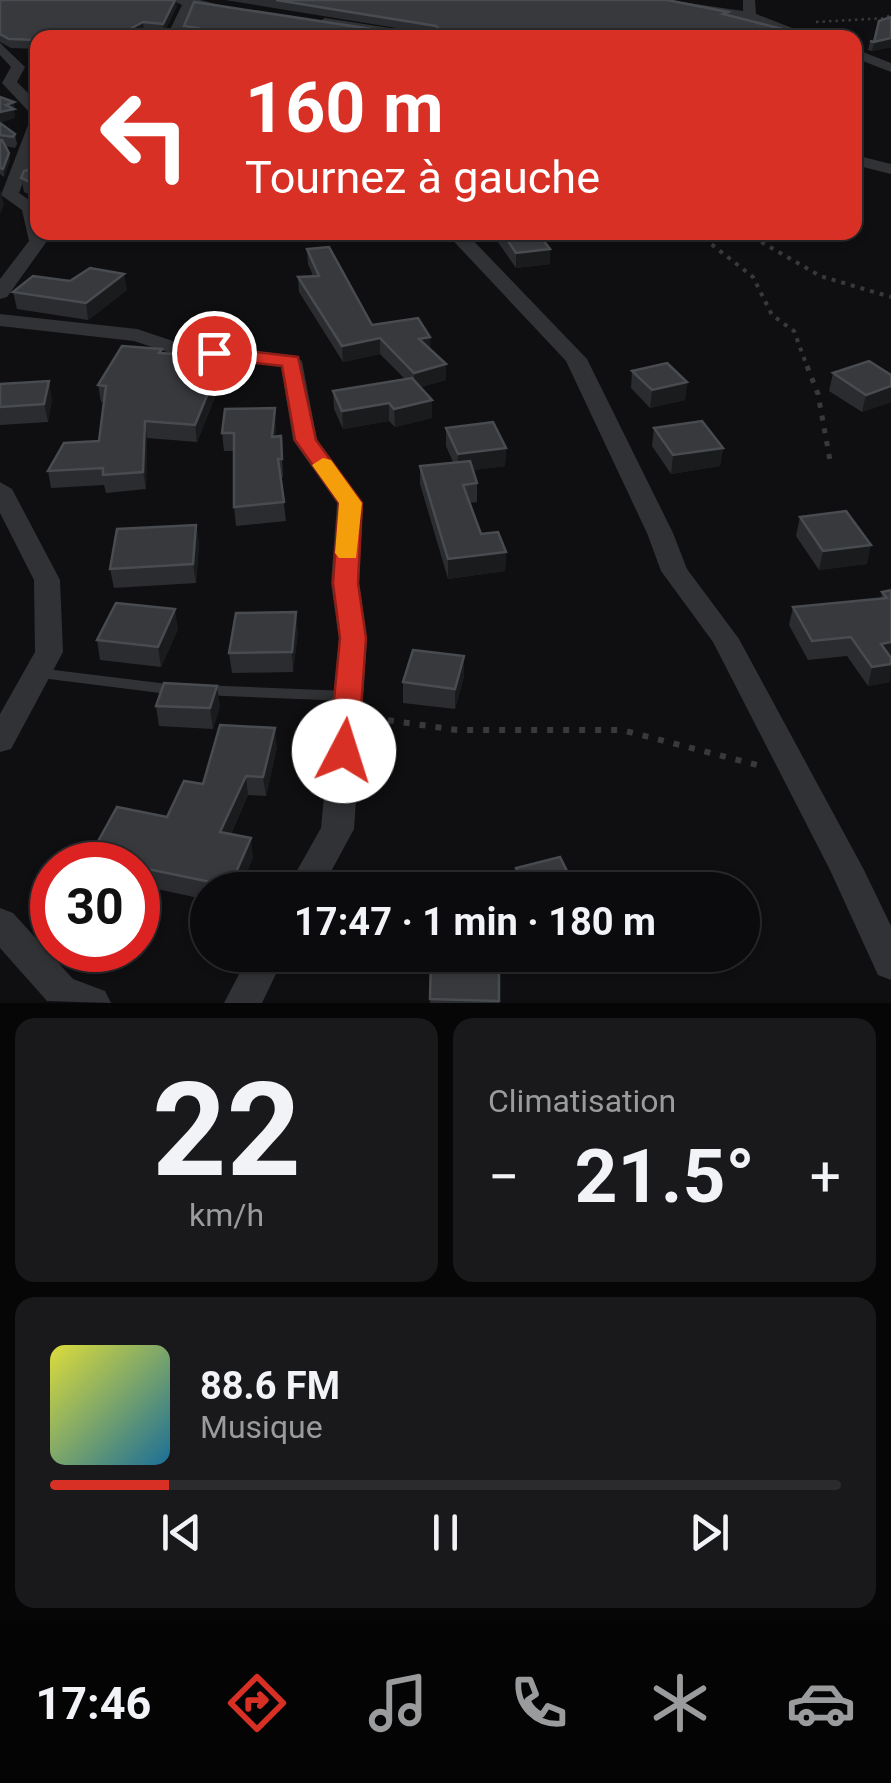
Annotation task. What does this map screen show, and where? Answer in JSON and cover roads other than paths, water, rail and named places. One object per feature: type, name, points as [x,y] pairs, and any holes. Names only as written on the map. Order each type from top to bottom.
[{"type":"street","points":[[643,0],[750,16],[787,30]]},
{"type":"street","points":[[748,0],[750,16]]},
{"type":"street","points":[[175,30],[183,1],[247,10]]},
{"type":"street","points":[[305,19],[377,30]]},
{"type":"street","points":[[0,48],[18,67],[30,68]]},
{"type":"street","points":[[862,56],[891,68]]},
{"type":"street","points":[[18,67],[9,83],[30,105]]},
{"type":"street","points":[[30,137],[10,195],[30,208]]},
{"type":"street","points":[[862,162],[891,170]]},
{"type":"street","points":[[0,293],[38,240]]},
{"type":"street","points":[[462,240],[576,359],[660,533],[674,571],[725,639],[891,964]]},
{"type":"street","points":[[0,320],[137,335],[176,350],[291,361],[305,440],[350,503],[345,583],[353,638],[337,828],[313,872]]},
{"type":"street","points":[[0,490],[47,580],[49,652],[0,741]]},
{"type":"street","points":[[0,923],[60,990],[92,1003]]},
{"type":"street","points":[[243,1003],[259,972]]},
{"type":"lane","points":[[38,673],[176,690],[348,704]]}]
